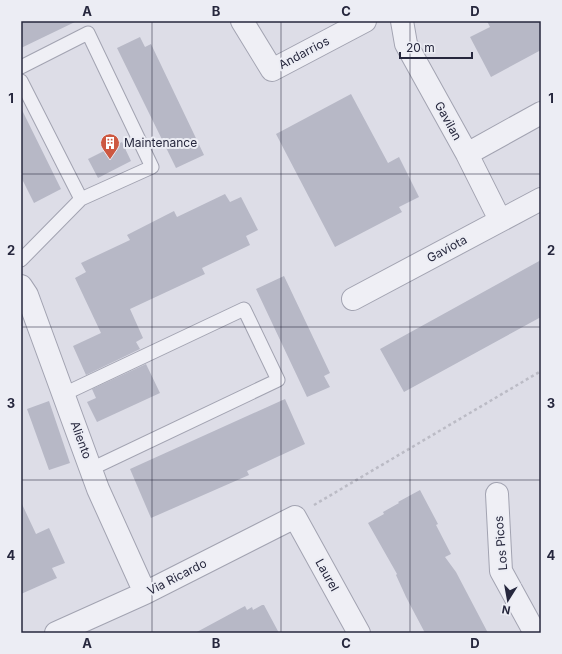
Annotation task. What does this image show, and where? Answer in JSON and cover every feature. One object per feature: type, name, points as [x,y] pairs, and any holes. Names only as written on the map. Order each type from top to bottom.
[{"type":"street","name":"Andarrios","points":[[242,21],[272,70],[365,21]]},
{"type":"street","name":"Gavilan","points":[[402,21],[406,44],[467,154],[500,220]]},
{"type":"street","points":[[467,154],[541,113]]},
{"type":"street","name":"Gaviota","points":[[353,299],[541,199]]},
{"type":"street","name":"Aliento","points":[[21,286],[27,295],[98,489],[145,593]]},
{"type":"street","name":"Los Picos","points":[[497,494],[502,571],[535,633]]},
{"type":"street","name":"Via Ricardo","points":[[56,633],[145,593],[295,517]]},
{"type":"street","name":"Laurel","points":[[295,517],[359,633]]},
{"type":"lane","points":[[21,67],[88,32],[152,167],[81,199],[21,260]]},
{"type":"lane","points":[[21,81],[81,199]]},
{"type":"lane","points":[[64,394],[244,309],[278,380],[91,469]]},
{"type":"path","points":[[295,517],[541,371]]},
{"type":"building","points":[[21,21],[77,21],[21,48]]},
{"type":"building","points":[[487,21],[541,21],[541,50],[491,77],[470,37],[490,27]]},
{"type":"building","points":[[140,37],[145,47],[151,44],[204,155],[176,168],[117,48]]},
{"type":"building","points":[[351,94],[388,163],[399,157],[419,197],[399,207],[402,212],[335,247],[276,134]]},
{"type":"building","points":[[21,108],[61,189],[34,203],[21,177]]},
{"type":"building","name":"Maintenance","points":[[122,142],[131,161],[98,178],[88,159]]},
{"type":"building","points":[[225,194],[230,202],[241,197],[258,230],[246,236],[250,245],[202,268],[205,274],[130,309],[143,338],[136,342],[140,349],[86,375],[73,346],[101,333],[75,278],[86,272],[81,263],[130,240],[127,235],[174,211],[177,217]]},
{"type":"building","points":[[541,260],[541,317],[404,392],[380,349]]},
{"type":"building","points":[[284,276],[330,373],[324,376],[330,387],[307,397],[256,289]]},
{"type":"building","points":[[146,364],[160,393],[97,422],[87,402],[96,398],[92,389]]},
{"type":"building","points":[[285,399],[305,444],[247,471],[249,475],[151,518],[130,469]]},
{"type":"building","points":[[49,401],[70,463],[49,470],[27,409]]},
{"type":"building","points":[[420,490],[438,524],[436,525],[451,554],[445,557],[456,572],[488,633],[425,633],[406,597],[396,575],[397,574],[368,523],[384,514],[383,512],[399,503],[398,502]]},
{"type":"building","points":[[21,502],[36,534],[49,528],[65,563],[52,568],[57,578],[21,594]]},
{"type":"building","points":[[264,605],[279,633],[195,633],[245,606],[247,610],[252,607],[253,610]]},
{"type":"place","name":"Maintenance","points":[[110,160]]}]
